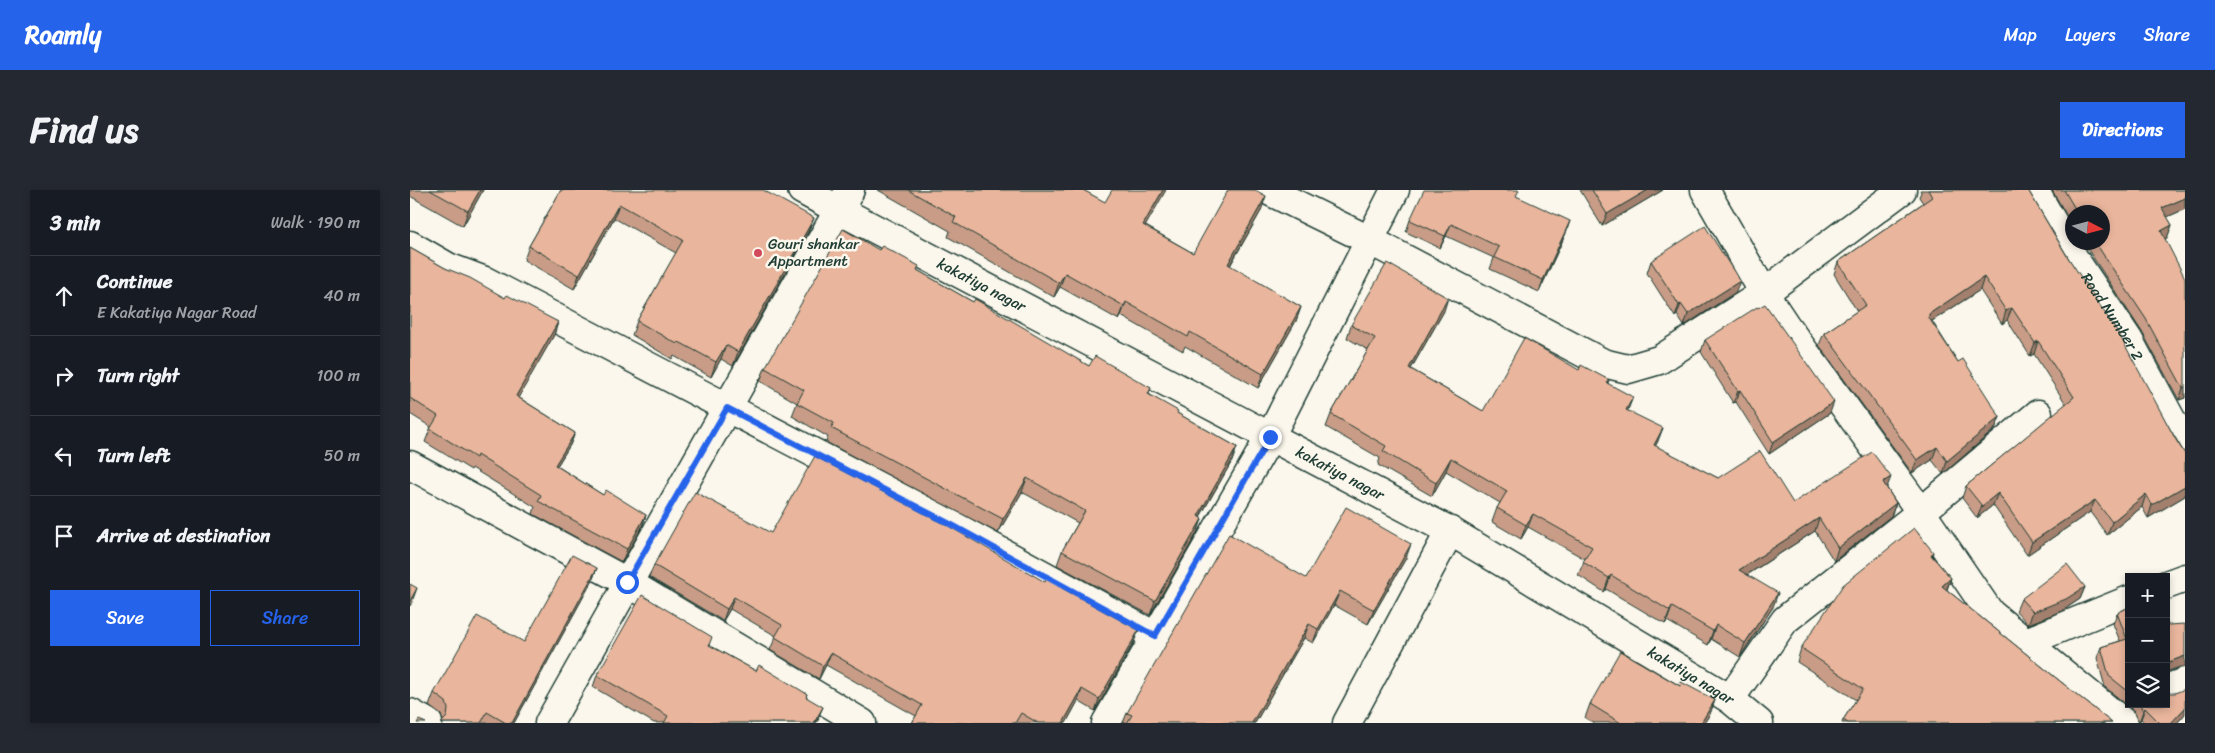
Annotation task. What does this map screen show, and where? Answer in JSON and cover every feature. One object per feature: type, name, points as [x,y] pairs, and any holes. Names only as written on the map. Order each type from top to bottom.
[{"type":"street","name":"kakatiya nagar","points":[[802,190],[845,200],[1270,437],[1450,531],[1730,699],[1759,723]]},
{"type":"street","points":[[1267,190],[1369,240],[1603,363],[1628,369],[1659,360],[1764,293],[1902,190]]},
{"type":"street","points":[[1106,723],[1270,437],[1395,190]]},
{"type":"street","points":[[1705,190],[1764,293],[1922,512],[1990,613],[2121,713]]},
{"type":"street","name":"Road Number 2","points":[[2034,190],[2075,260],[2128,339],[2185,446]]},
{"type":"street","points":[[549,723],[627,582],[845,200]]},
{"type":"street","points":[[410,245],[448,267],[485,281],[952,525],[1155,636]]},
{"type":"street","points":[[1730,699],[1786,620],[1922,512],[2038,414]]},
{"type":"street","points":[[410,466],[627,582],[862,723]]},
{"type":"street","points":[[1347,723],[1450,531]]},
{"type":"street","points":[[2170,584],[2185,578]]},
{"type":"street","points":[[2026,642],[2125,602]]},
{"type":"street","points":[[2170,688],[2185,682]]},
{"type":"street","points":[[410,713],[428,723]]},
{"type":"building","points":[[430,190],[480,190],[468,211]]},
{"type":"building","points":[[561,190],[763,190],[814,218],[738,352],[726,345],[716,362],[679,342],[677,344],[637,321],[683,240],[619,204],[579,275],[529,246]]},
{"type":"building","points":[[908,190],[1083,190],[1105,202],[1112,190],[1163,190],[1143,225],[1193,253],[1228,190],[1255,190],[1266,196],[1228,264],[1301,307],[1263,374],[1190,332],[1188,337],[1126,302],[1124,306],[1065,273],[1059,283],[953,222],[956,217]]},
{"type":"building","points":[[1424,190],[1519,190],[1516,196],[1570,221],[1543,280],[1494,257],[1499,247],[1451,224],[1445,236],[1410,220]]},
{"type":"building","points":[[1592,190],[1648,190],[1607,214]]},
{"type":"building","points":[[1928,190],[2028,190],[2067,256],[2119,334],[2185,454],[2185,486],[2152,505],[2146,494],[2112,522],[2095,500],[2032,542],[1998,493],[1982,506],[1966,486],[2074,397],[2038,341],[2035,343],[2012,308],[2006,311],[1984,277],[1929,314],[1929,318],[1958,362],[1963,359],[2000,417],[1947,461],[1937,447],[1917,460],[1824,333],[1866,305],[1838,262],[1932,197]]},
{"type":"building","points":[[2064,190],[2185,190],[2185,198],[2162,208],[2172,225],[2161,231],[2185,278],[2185,387],[2183,388],[2146,319],[2100,250],[2110,250],[2110,205],[2073,205]]},
{"type":"building","points":[[1705,226],[1740,281],[1688,314],[1681,304],[1679,305],[1651,261]]},
{"type":"building","points":[[843,229],[879,250],[882,246],[919,266],[917,270],[973,302],[975,299],[1089,366],[1095,356],[1151,388],[1148,394],[1178,411],[1177,413],[1237,447],[1198,516],[1202,519],[1155,601],[1062,551],[1085,511],[1027,478],[1003,519],[831,428],[834,423],[797,403],[804,390],[765,368]]},
{"type":"building","points":[[410,248],[505,298],[507,295],[558,322],[516,396],[575,433],[555,465],[603,495],[606,490],[646,515],[627,549],[538,501],[541,495],[477,455],[476,458],[430,429],[438,416],[410,398]]},
{"type":"building","points":[[1387,263],[1448,298],[1409,368],[1483,411],[1524,338],[1579,370],[1581,365],[1609,380],[1607,383],[1633,397],[1626,410],[1663,428],[1654,445],[1718,478],[1760,451],[1793,503],[1872,452],[1891,477],[1883,482],[1896,503],[1838,548],[1819,518],[1739,570],[1778,593],[1745,643],[1716,625],[1713,631],[1672,607],[1670,611],[1611,575],[1609,578],[1583,562],[1592,547],[1533,514],[1526,525],[1497,508],[1507,491],[1451,458],[1436,483],[1383,451],[1386,446],[1331,414],[1375,338],[1351,325]]},
{"type":"building","points":[[1765,304],[1834,402],[1773,442],[1705,340],[1757,307]]},
{"type":"building","points":[[815,456],[949,526],[1045,582],[1046,579],[1139,630],[1099,699],[1082,689],[1063,723],[1038,723],[1021,713],[1015,723],[912,723],[922,705],[831,653],[823,666],[775,637],[782,625],[734,597],[727,609],[654,565],[695,492],[771,533]]},
{"type":"building","points":[[1346,507],[1411,544],[1374,610],[1340,591],[1318,629],[1309,624],[1252,723],[1127,723],[1132,715],[1127,713],[1229,534],[1306,578]]},
{"type":"building","points":[[1914,528],[1933,552],[1931,555],[1951,578],[1942,586],[2112,723],[1848,723],[1843,720],[1863,689],[1801,648],[1843,585]]},
{"type":"building","points":[[572,555],[597,568],[512,723],[506,723],[487,712],[481,723],[441,723],[447,717],[448,709],[446,702],[434,693],[477,616],[524,642]]},
{"type":"building","points":[[2067,564],[2085,587],[2066,599],[2033,612],[2021,599]]},
{"type":"building","points":[[410,584],[417,588],[410,601]]},
{"type":"building","points":[[642,595],[712,637],[709,645],[756,671],[759,665],[807,694],[806,697],[823,707],[814,723],[664,723],[668,716],[597,675]]},
{"type":"building","points":[[2125,609],[2125,634],[2117,613]]},
{"type":"building","points":[[2185,624],[2185,656],[2170,662],[2170,625]]},
{"type":"building","points":[[2125,640],[2125,689],[2109,676],[2101,647]]},
{"type":"building","points":[[1620,651],[1680,686],[1681,682],[1715,700],[1701,723],[1621,723],[1590,704]]},
{"type":"building","points":[[2185,689],[2185,708],[2171,723],[2160,723],[2145,708],[2170,708],[2170,693]]},
{"type":"place","name":"Gouri shankar Appartment","points":[[758,253]]},
{"type":"route","points":[[627,582],[727,408],[952,525],[1155,636],[1270,437]]}]
